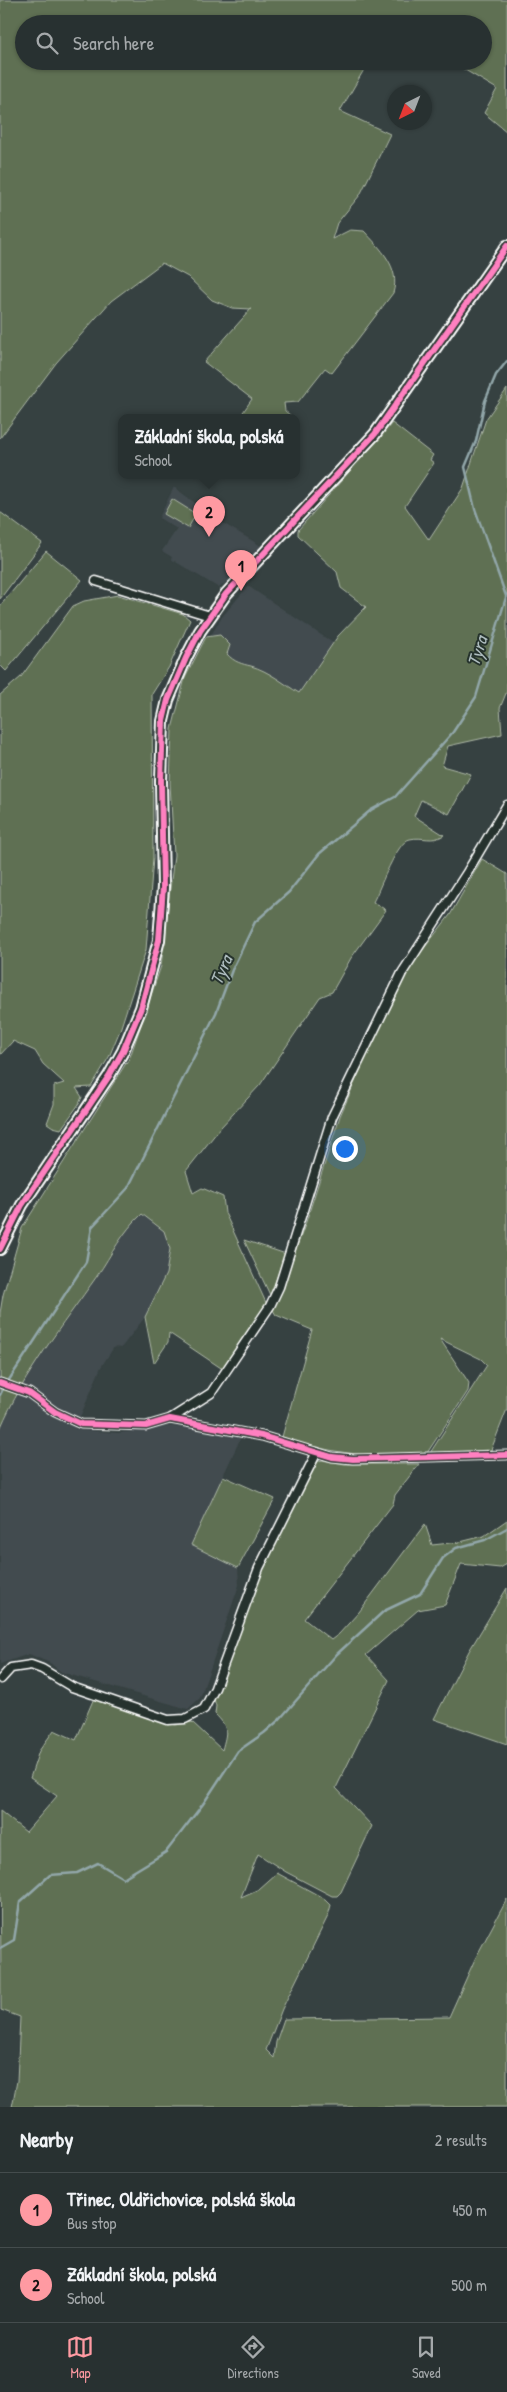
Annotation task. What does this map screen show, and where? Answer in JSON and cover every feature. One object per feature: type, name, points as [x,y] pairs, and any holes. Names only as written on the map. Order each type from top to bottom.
[{"type":"street","points":[[0,1248],[22,1205],[109,1076],[123,1051],[141,1008],[159,940],[162,904],[161,746],[163,721],[168,700],[176,680],[210,616],[226,594],[375,434],[507,246]]},
{"type":"street","points":[[96,581],[210,616]]},
{"type":"street","points":[[0,1383],[28,1393],[56,1412],[81,1424],[146,1426],[170,1419],[211,1393],[270,1306],[279,1287],[332,1117],[402,973],[507,805]]},
{"type":"street","points":[[170,1419],[262,1436],[332,1457],[353,1459],[507,1455]]},
{"type":"street","points":[[1,1679],[11,1668],[31,1665],[42,1668],[72,1687],[168,1720],[185,1719],[204,1709],[214,1688],[259,1568],[317,1452]]},
{"type":"shaded area","points":[[174,487],[216,519],[261,546],[236,574],[219,588],[171,559],[172,557],[162,551],[177,529],[159,518]]},
{"type":"shaded area","points":[[248,586],[333,643],[299,693],[259,668],[241,665],[227,654],[230,645],[226,640],[211,635],[222,617]]},
{"type":"shaded area","points":[[142,1214],[164,1231],[170,1249],[166,1274],[145,1317],[121,1348],[114,1347],[101,1367],[75,1429],[118,1433],[168,1426],[200,1427],[242,1435],[191,1545],[238,1568],[239,1585],[200,1698],[188,1709],[61,1672],[50,1663],[29,1654],[0,1664],[0,1429],[13,1399],[30,1372],[113,1253],[126,1228]]},
{"type":"green space","points":[[0,0],[507,0],[507,132],[484,113],[497,89],[465,70],[492,70],[492,15],[15,15],[15,70],[364,70],[340,111],[390,134],[360,195],[337,223],[332,239],[350,230],[364,231],[388,259],[392,267],[395,284],[393,293],[332,373],[325,368],[298,402],[284,403],[285,411],[289,414],[242,414],[252,399],[204,362],[251,309],[232,308],[212,300],[188,277],[162,263],[111,301],[56,363],[0,438]]},
{"type":"green space","points":[[507,389],[507,691],[500,708],[502,734],[448,746],[442,766],[471,774],[449,814],[421,800],[414,816],[444,835],[435,839],[410,839],[400,848],[389,866],[373,902],[386,910],[351,958],[332,992],[320,997],[260,1085],[221,1127],[186,1171],[193,1193],[202,1188],[223,1197],[225,1213],[267,1305],[224,1370],[169,1333],[168,1342],[154,1363],[145,1317],[166,1274],[170,1249],[164,1231],[142,1214],[123,1236],[44,1350],[20,1389],[0,1429],[0,1313],[3,1295],[22,1228],[130,1057],[161,966],[174,855],[170,783],[172,729],[185,678],[206,637],[220,635],[230,645],[227,654],[232,659],[264,671],[299,693],[338,636],[366,607],[341,588],[337,572],[298,535],[298,530],[392,423],[433,455],[430,460],[434,463],[405,506],[429,540],[463,488],[486,419]]},
{"type":"green space","points":[[172,499],[196,514],[188,528],[164,514]]},
{"type":"green space","points":[[0,512],[42,543],[0,599]]},
{"type":"green space","points":[[46,551],[82,580],[6,671],[0,665],[0,606]]},
{"type":"green space","points":[[118,595],[183,614],[190,620],[169,667],[152,694],[153,858],[146,950],[120,1030],[109,1057],[91,1087],[76,1088],[82,1097],[61,1129],[47,1123],[54,1104],[54,1086],[64,1083],[43,1064],[35,1051],[13,1041],[0,1055],[0,695],[21,677],[73,606],[84,601]]},
{"type":"green space","points":[[482,859],[507,874],[507,1409],[491,1450],[430,1453],[487,1365],[481,1359],[440,1339],[469,1383],[468,1391],[427,1453],[409,1455],[354,1454],[300,1443],[282,1437],[312,1330],[276,1315],[273,1310],[305,1225],[340,1116],[376,1034],[411,965],[450,915]]},
{"type":"green space","points":[[244,1240],[286,1254],[270,1295]]},
{"type":"green space","points":[[322,1460],[345,1464],[419,1464],[395,1495],[393,1504],[304,1619],[331,1640],[359,1612],[425,1524],[432,1545],[460,1542],[484,1536],[507,1520],[507,1564],[500,1568],[461,1564],[445,1605],[418,1610],[366,1655],[389,1680],[336,1788],[372,1826],[341,1892],[337,1896],[332,1896],[286,1872],[258,1854],[241,1897],[259,1889],[277,1873],[325,1899],[331,1905],[328,1916],[282,2009],[266,2050],[274,2058],[276,2042],[284,2019],[449,2017],[475,1959],[507,1899],[507,2107],[12,2107],[17,2081],[20,2017],[1,2010],[0,1811],[26,1832],[57,1796],[30,1778],[39,1751],[54,1730],[76,1740],[94,1698],[166,1723],[176,1725],[192,1722],[222,1750],[226,1730],[215,1714],[216,1706],[214,1699],[258,1573],[317,1462]]},
{"type":"green space","points":[[223,1476],[275,1499],[238,1568],[191,1545]]},
{"type":"green space","points":[[507,1588],[507,1744],[434,1719],[469,1651]]},
{"type":"waterway","points":[[506,596],[475,509],[465,467],[476,441],[485,401],[496,375],[507,361]]},
{"type":"waterway","name":"Tyra","points":[[7,1383],[86,1262],[92,1227],[128,1188],[216,1013],[232,970],[255,922],[289,892],[319,854],[371,810],[395,797],[453,732],[476,697],[507,594]]},
{"type":"waterway","name":"Tyra","points":[[0,1395],[4,1387]]},
{"type":"waterway","points":[[0,1948],[14,1940],[20,1902],[50,1875],[77,1873],[98,1863],[123,1878],[166,1852],[203,1804],[238,1751],[279,1720],[337,1654],[384,1611],[420,1594],[443,1558],[456,1548],[485,1540],[507,1528]]},
{"type":"cycle path","points":[[0,1249],[22,1205],[109,1076],[123,1051],[141,1008],[159,940],[163,887],[161,781],[163,721],[168,700],[186,658],[200,631],[226,594],[375,434],[507,246]]},
{"type":"cycle path","points":[[0,1383],[29,1393],[55,1412],[81,1424],[146,1426],[170,1419],[262,1436],[332,1457],[353,1459],[507,1455]]},
{"type":"place","name":"Základní škola, polská","points":[[209,537]]},
{"type":"place","name":"Třinec, Oldřichovice, polská škola","points":[[241,591]]}]
